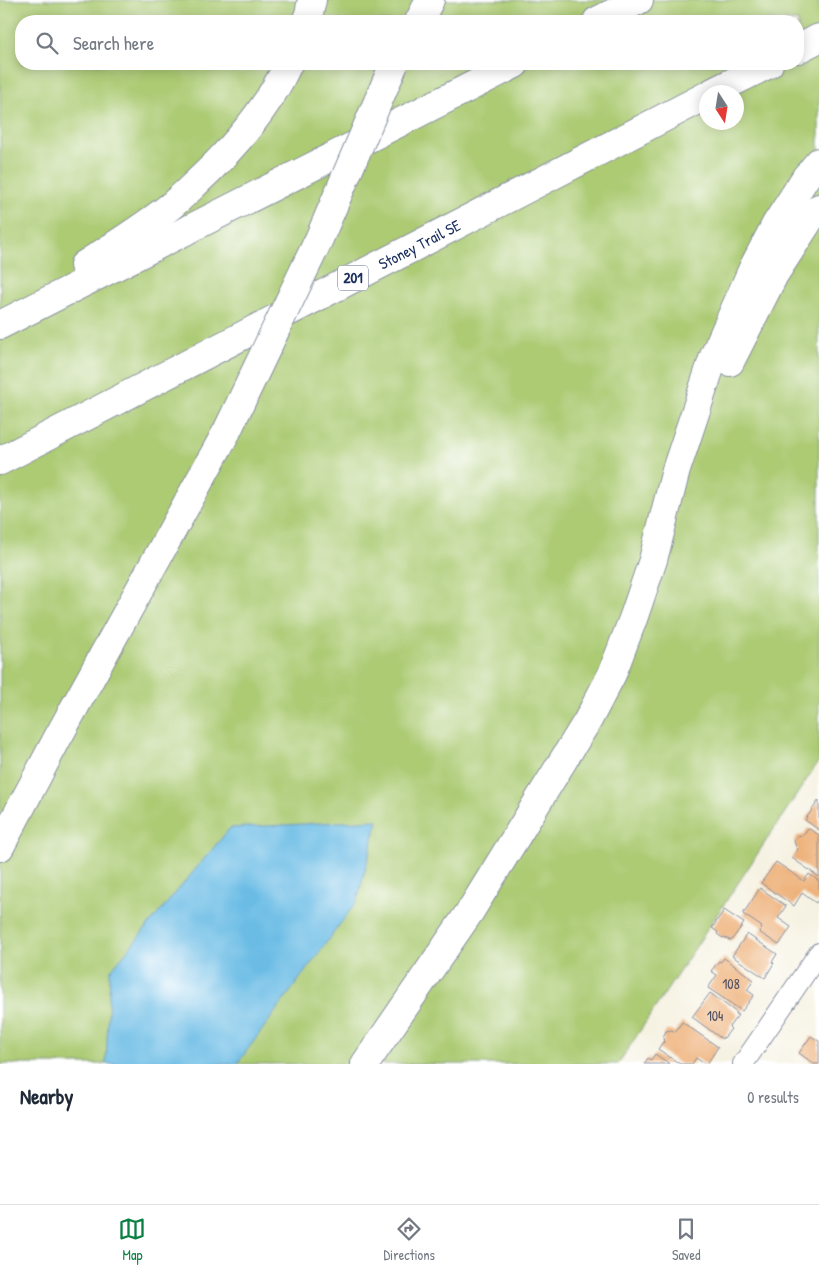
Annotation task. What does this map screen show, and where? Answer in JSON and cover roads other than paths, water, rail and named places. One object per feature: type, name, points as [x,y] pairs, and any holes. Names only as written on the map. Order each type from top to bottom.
[{"type":"highway","points":[[309,15],[312,0]]},
{"type":"highway","points":[[408,15],[414,0]]},
{"type":"highway","points":[[422,15],[430,0]]},
{"type":"highway","points":[[609,15],[639,0]]},
{"type":"highway","points":[[804,46],[819,38]]},
{"type":"highway","points":[[0,318],[129,237],[173,204],[235,144],[262,109],[285,70]]},
{"type":"highway","points":[[0,847],[57,739],[227,431],[320,239],[391,70]]},
{"type":"highway","points":[[0,325],[502,70]]},
{"type":"highway","points":[[727,85],[757,70]]},
{"type":"highway","name":"Stoney Trail SE","points":[[0,460],[699,100]]},
{"type":"highway","points":[[365,1064],[471,910],[588,720],[612,674],[653,560],[676,470],[711,365],[745,285],[776,224],[806,177],[819,162]]},
{"type":"highway","points":[[666,513],[699,430],[728,365],[774,275],[819,208]]},
{"type":"street","points":[[743,1064],[819,953]]},
{"type":"water","points":[[378,820],[357,901],[237,1064],[106,1064],[110,971],[230,828]]}]
